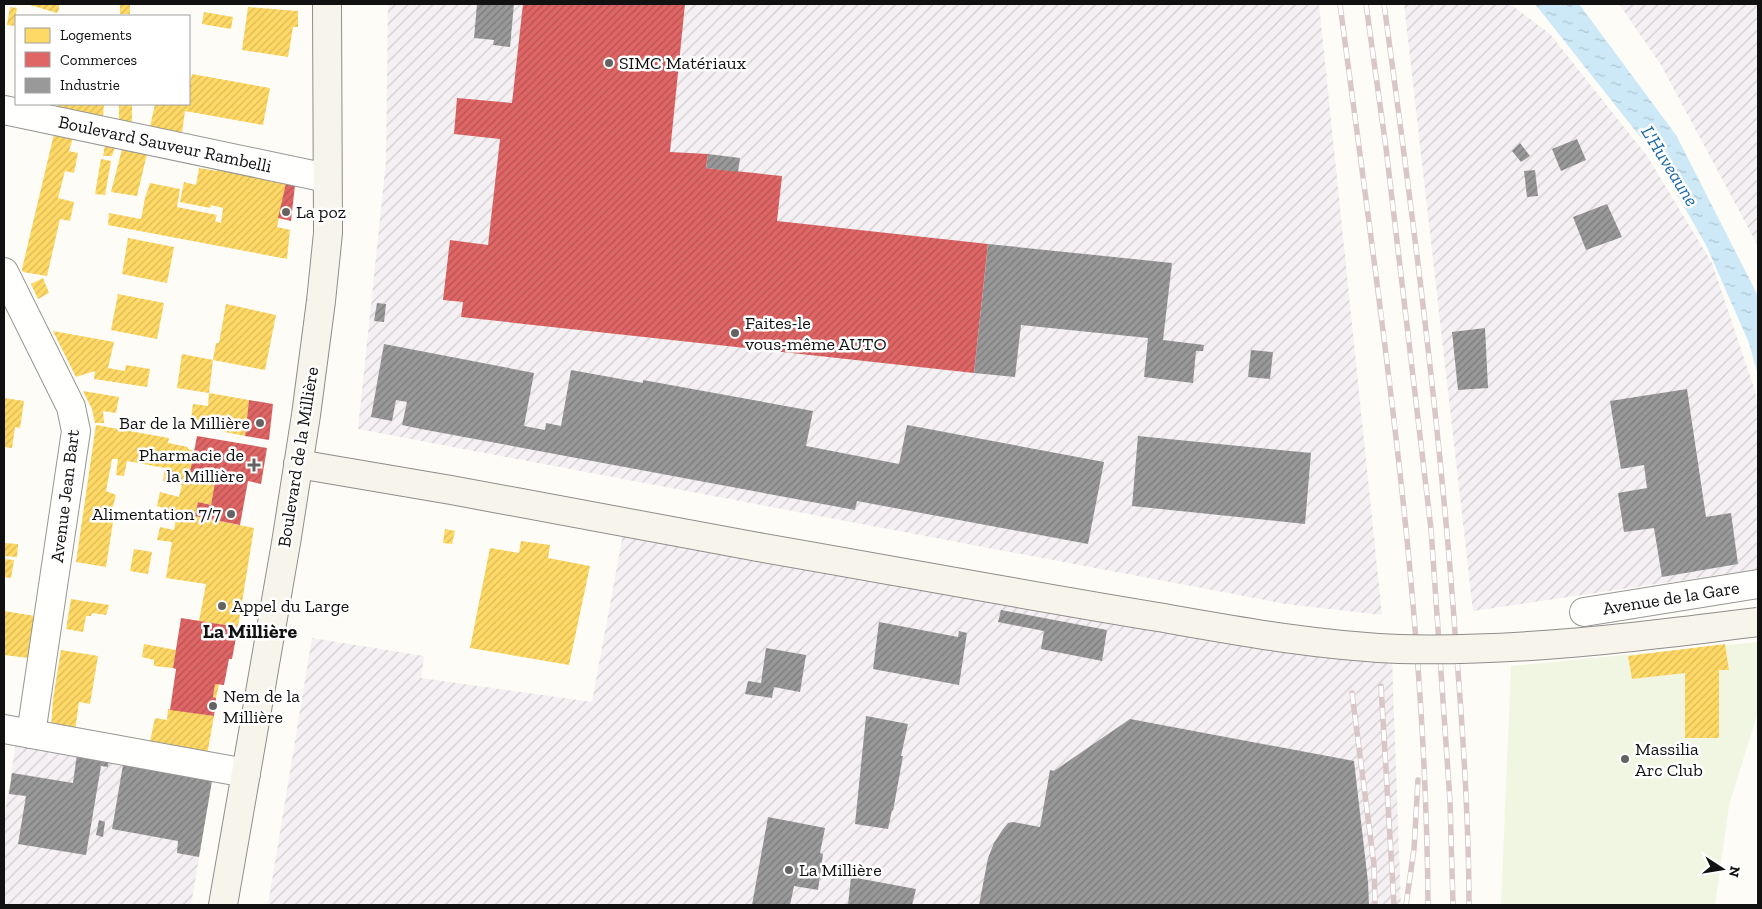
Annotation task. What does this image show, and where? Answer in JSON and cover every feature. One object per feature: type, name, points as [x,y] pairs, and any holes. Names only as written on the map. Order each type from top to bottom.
[{"type":"street","name":"Boulevard de la Millière","points":[[223,905],[306,415],[328,232],[327,4]]},
{"type":"street","name":"Boulevard Sauveur Rambelli","points":[[4,110],[327,178]]},
{"type":"street","name":"Avenue Jean Bart","points":[[4,272],[71,407],[76,431],[31,734]]},
{"type":"street","points":[[298,464],[442,488],[758,547],[1308,642],[1398,649],[1486,650],[1604,641],[1758,622]]},
{"type":"street","name":"Avenue de la Gare","points":[[1584,612],[1758,584]]},
{"type":"street","points":[[4,729],[246,773]]},
{"type":"shaded area","points":[[388,4],[1319,4],[1382,615],[1286,604],[358,429],[386,161]]},
{"type":"shaded area","points":[[1404,4],[1510,4],[1550,34],[1647,156],[1712,263],[1755,391],[1758,409],[1758,569],[1473,611]]},
{"type":"shaded area","points":[[1619,4],[1758,4],[1758,246],[1661,65]]},
{"type":"shaded area","points":[[623,534],[1392,661],[1401,905],[268,905],[312,638],[424,656],[421,678],[592,702]]},
{"type":"shaded area","points":[[16,742],[213,775],[191,905],[4,905],[4,820]]},
{"type":"green space","name":"Massilia Arc Club","points":[[1758,642],[1758,712],[1729,805],[1715,905],[1501,905],[1511,666]]},
{"type":"water","name":"L'Huveaune","points":[[1535,4],[1579,4],[1676,135],[1758,296],[1758,375],[1749,343],[1706,245],[1654,154]]},
{"type":"building: Logements","points":[[30,4],[59,4],[59,9],[57,13]]},
{"type":"building: Logements","points":[[120,4],[130,4],[130,14],[120,14]]},
{"type":"building: Logements","points":[[10,7],[17,8],[14,26],[7,25]]},
{"type":"building: Logements","points":[[248,7],[298,11],[298,27],[293,27],[288,57],[242,50]]},
{"type":"building: Logements","points":[[204,12],[233,17],[231,29],[202,24]]},
{"type":"building: Logements","points":[[192,74],[270,88],[263,125],[185,111],[182,133],[150,127],[155,105],[190,105]]},
{"type":"building: Logements","points":[[59,105],[104,105],[103,116],[58,107]]},
{"type":"building: Logements","points":[[119,105],[132,105],[132,123],[119,120]]},
{"type":"building: Logements","points":[[54,134],[73,138],[69,151],[78,153],[74,173],[65,171],[58,198],[74,202],[70,221],[60,219],[47,276],[23,272],[22,269]]},
{"type":"building: Logements","points":[[105,145],[115,147],[112,156],[103,156]]},
{"type":"building: Logements","points":[[122,149],[147,154],[137,196],[111,192]]},
{"type":"building: Logements","points":[[101,159],[111,161],[105,195],[95,194]]},
{"type":"building: Logements","points":[[199,168],[217,171],[217,169],[286,183],[277,227],[290,230],[287,259],[108,225],[109,213],[141,219],[150,183],[180,189],[177,207],[217,215],[215,221],[221,223],[223,208],[211,205],[210,208],[180,202],[184,182],[196,185]]},
{"type":"building: Logements","points":[[128,238],[174,247],[167,283],[122,274]]},
{"type":"building: Logements","points":[[43,278],[49,293],[38,299],[31,284]]},
{"type":"building: Logements","points":[[118,294],[164,303],[157,339],[111,330]]},
{"type":"building: Logements","points":[[226,304],[276,315],[265,370],[213,360],[216,343],[219,343]]},
{"type":"building: Logements","points":[[53,331],[114,342],[108,368],[125,371],[126,365],[150,369],[147,387],[94,379],[95,371],[76,377]]},
{"type":"building: Logements","points":[[182,354],[213,360],[209,393],[177,388]]},
{"type":"building: Logements","points":[[83,391],[119,397],[116,413],[103,411],[104,423],[95,423],[92,409]]},
{"type":"building: Logements","points":[[209,393],[249,400],[245,436],[190,425],[193,404],[208,406]]},
{"type":"building: Logements","points":[[4,398],[24,401],[20,428],[15,427],[12,448],[4,447]]},
{"type":"building: Logements","points":[[96,425],[169,438],[168,443],[188,447],[188,449],[194,451],[190,472],[216,476],[211,505],[198,502],[195,516],[254,528],[238,627],[199,621],[206,584],[166,578],[172,542],[157,540],[160,527],[174,530],[177,512],[157,506],[160,492],[179,497],[182,485],[163,481],[165,468],[127,461],[124,476],[116,475],[118,459],[112,459],[106,491],[116,495],[109,521],[113,522],[106,567],[76,562]]},
{"type":"building: Logements","points":[[445,529],[455,531],[452,544],[443,543]]},
{"type":"building: Logements","points":[[521,541],[550,545],[548,558],[590,566],[569,665],[470,648],[490,548],[519,553]]},
{"type":"building: Logements","points":[[4,543],[18,544],[17,557],[4,556]]},
{"type":"building: Logements","points":[[134,549],[152,552],[148,574],[130,571]]},
{"type":"building: Logements","points":[[4,559],[14,560],[11,578],[4,577]]},
{"type":"building: Logements","points":[[71,599],[109,605],[106,615],[92,613],[91,616],[86,616],[83,632],[66,629]]},
{"type":"building: Logements","points":[[4,611],[35,616],[29,658],[4,655]]},
{"type":"building: Logements","points":[[144,644],[176,650],[173,668],[154,666],[154,660],[142,657]]},
{"type":"building: Logements","points":[[1725,644],[1729,670],[1719,670],[1719,738],[1685,738],[1685,673],[1632,679],[1628,656]]},
{"type":"building: Logements","points":[[61,650],[98,656],[90,704],[79,702],[75,731],[51,728],[53,699]]},
{"type":"building: Logements","points":[[215,684],[219,684],[216,698],[213,697]]},
{"type":"building: Logements","points":[[168,709],[214,716],[207,755],[149,746],[155,718],[167,720]]},
{"type":"building: Commerces","points":[[523,4],[685,4],[670,152],[708,154],[706,168],[782,176],[777,221],[988,244],[974,373],[461,317],[463,302],[443,300],[450,240],[488,245],[500,139],[454,134],[457,98],[512,103]]},
{"type":"building: Commerces","points":[[286,183],[295,185],[291,221],[278,218]]},
{"type":"building: Commerces","points":[[249,400],[273,404],[269,440],[245,436]]},
{"type":"building: Commerces","points":[[197,436],[267,448],[261,484],[248,481],[240,525],[195,516],[198,502],[211,505],[216,476],[190,472]]},
{"type":"building: Commerces","points":[[181,618],[238,627],[232,659],[229,659],[224,685],[215,684],[213,697],[216,698],[214,716],[170,710],[176,669],[173,668]]},
{"type":"building: Industrie","points":[[477,4],[514,4],[510,47],[493,45],[494,40],[474,38]]},
{"type":"building: Industrie","points":[[1577,139],[1586,160],[1561,171],[1552,149]]},
{"type":"building: Industrie","points":[[1520,143],[1530,156],[1521,162],[1512,151]]},
{"type":"building: Industrie","points":[[708,154],[740,158],[738,172],[706,168]]},
{"type":"building: Industrie","points":[[1535,170],[1538,196],[1527,197],[1524,171]]},
{"type":"building: Industrie","points":[[1607,204],[1622,237],[1586,250],[1573,217]]},
{"type":"building: Industrie","points":[[988,244],[1172,263],[1163,340],[1204,345],[1203,351],[1196,351],[1193,383],[1144,377],[1148,338],[1021,325],[1015,377],[974,373]]},
{"type":"building: Industrie","points":[[377,303],[386,304],[384,322],[374,321]]},
{"type":"building: Industrie","points":[[1485,328],[1488,388],[1458,390],[1452,332]]},
{"type":"building: Industrie","points":[[384,344],[534,373],[524,426],[545,430],[546,423],[561,426],[571,370],[643,383],[643,380],[813,411],[806,446],[899,464],[907,425],[1104,462],[1088,544],[857,501],[855,510],[421,429],[402,425],[407,402],[396,400],[392,421],[371,417]]},
{"type":"building: Industrie","points":[[1251,350],[1273,352],[1270,379],[1248,377]]},
{"type":"building: Industrie","points":[[1687,389],[1706,517],[1731,513],[1738,564],[1662,577],[1654,528],[1624,532],[1618,493],[1647,488],[1644,465],[1621,469],[1610,401]]},
{"type":"building: Industrie","points":[[1138,436],[1311,453],[1305,524],[1132,506]]},
{"type":"building: Industrie","points":[[1001,610],[1107,630],[1102,661],[1041,649],[1044,631],[998,622]]},
{"type":"building: Industrie","points":[[879,622],[958,637],[959,631],[967,633],[959,685],[873,669]]},
{"type":"building: Industrie","points":[[766,648],[806,655],[800,692],[774,687],[772,698],[745,694],[748,681],[761,683]]},
{"type":"building: Industrie","points":[[866,716],[908,724],[893,811],[888,829],[855,824]]},
{"type":"building: Industrie","points":[[1130,719],[1354,761],[1369,905],[979,905],[988,858],[994,843],[1003,829],[1008,823],[1013,822],[1040,827],[1050,770],[1054,771]]},
{"type":"building: Industrie","points":[[77,754],[109,759],[108,767],[101,766],[86,855],[18,844],[26,796],[9,794],[12,773],[73,783]]},
{"type":"building: Industrie","points":[[123,765],[212,781],[199,857],[177,853],[178,841],[112,829]]},
{"type":"building: Industrie","name":"La Millière","points":[[768,817],[825,828],[820,853],[823,854],[818,890],[794,886],[790,905],[752,905]]},
{"type":"building: Industrie","points":[[99,820],[105,822],[103,837],[96,835]]},
{"type":"building: Industrie","points":[[851,877],[916,889],[912,905],[848,905]]},
{"type":"railway","points":[[1340,4],[1398,453],[1410,566],[1419,679],[1428,905]]},
{"type":"railway","points":[[1366,4],[1386,148],[1431,529],[1450,801],[1453,905]]},
{"type":"railway","points":[[1384,4],[1416,244],[1450,565],[1463,743],[1469,905]]},
{"type":"railway","points":[[1381,686],[1394,905]]},
{"type":"railway","points":[[1352,693],[1374,865],[1375,905]]},
{"type":"railway","points":[[1406,905],[1414,849],[1418,780]]},
{"type":"place","name":"SIMC Matériaux","points":[[609,63]]},
{"type":"place","name":"La poz","points":[[286,212]]},
{"type":"place","name":"Faites-le vous-même AUTO","points":[[735,333]]},
{"type":"place","name":"Bar de la Millière","points":[[260,423]]},
{"type":"place","name":"Pharmacie de la Millière","points":[[254,465]]},
{"type":"place","name":"Alimentation 7/7","points":[[231,514]]},
{"type":"place","name":"Appel du Large","points":[[222,606]]},
{"type":"place","name":"Nem de la Millière","points":[[213,706]]},
{"type":"place","name":"Massilia Arc Club","points":[[1625,759]]},
{"type":"place","name":"La Millière","points":[[789,870]]},
{"type":"district","name":"La Millière","points":[[250,631]]}]
